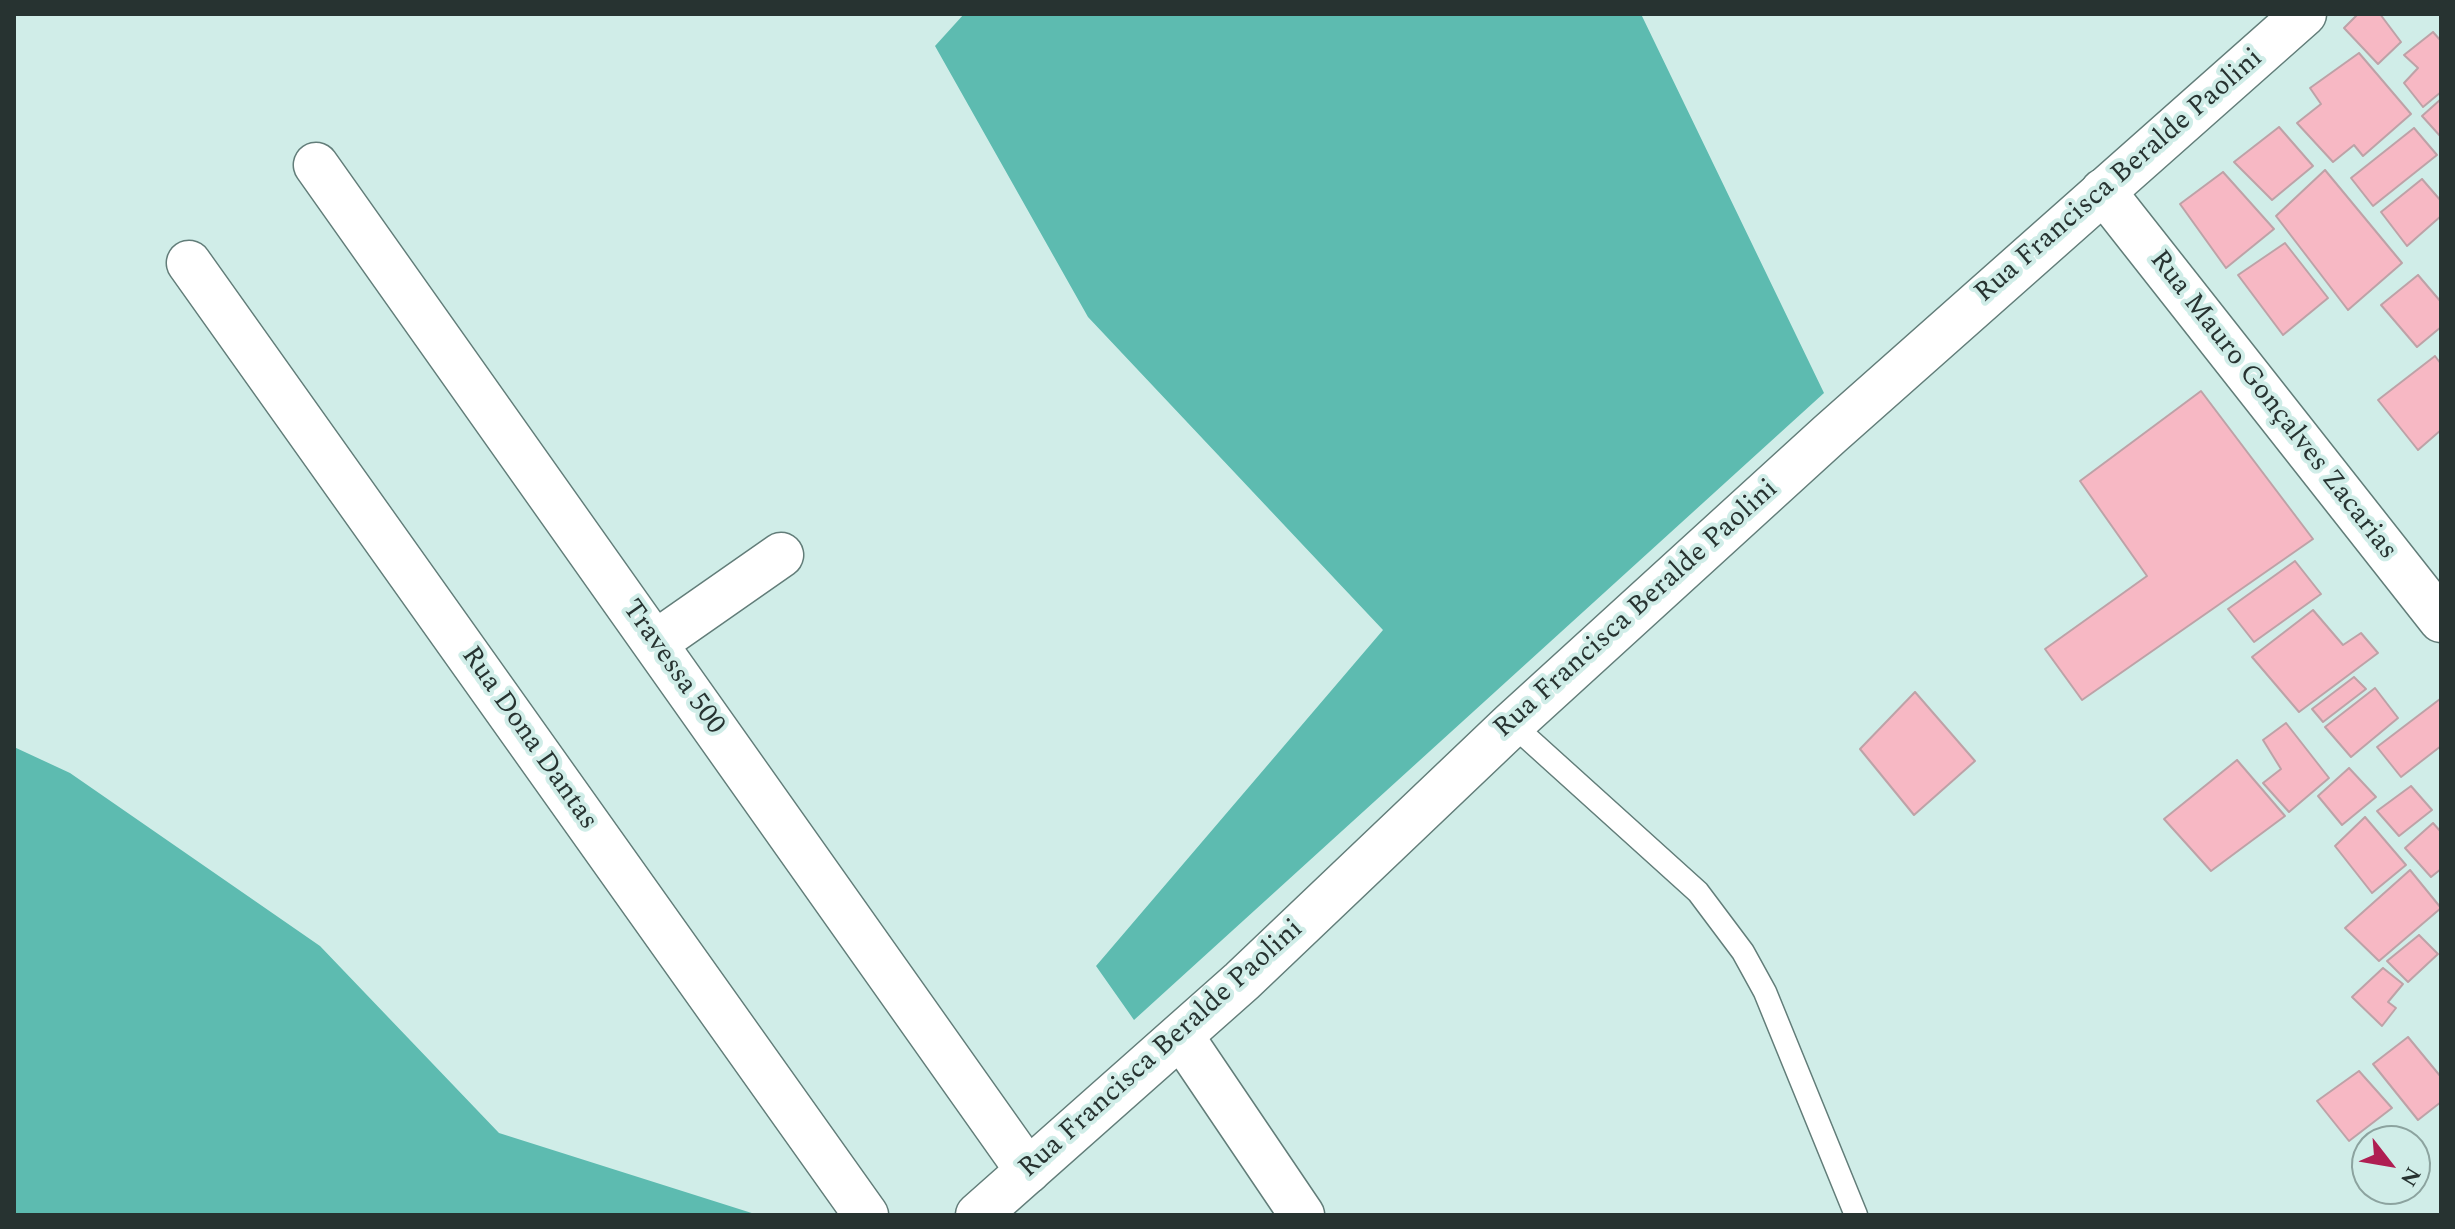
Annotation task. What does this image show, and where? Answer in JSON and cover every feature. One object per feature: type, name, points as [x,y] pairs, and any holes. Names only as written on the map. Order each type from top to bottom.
[{"type":"street","name":"Rua Francisca Beralde Paolini","points":[[978,1215],[1181,1036],[1512,724],[1830,434],[2304,14]]},
{"type":"street","name":"Travessa 500","points":[[316,165],[1028,1171]]},
{"type":"street","name":"Rua Mauro Gonçalves Zacarias","points":[[2103,191],[2441,620]]},
{"type":"street","name":"Rua Dona Dantas","points":[[189,263],[866,1215]]},
{"type":"street","points":[[655,643],[781,555]]},
{"type":"street","points":[[1181,1036],[1302,1215]]},
{"type":"lane","points":[[1512,724],[1698,892],[1743,952],[1765,992],[1856,1215]]},
{"type":"shaded area","points":[[964,14],[1641,14],[1824,393],[1134,1020],[1096,966],[1383,630],[1088,317],[935,46]]},
{"type":"shaded area","points":[[14,747],[70,773],[320,946],[499,1133],[758,1215],[14,1215]]},
{"type":"building","points":[[2358,14],[2380,14],[2401,42],[2378,64],[2344,28]]},
{"type":"building","points":[[2433,32],[2441,41],[2441,92],[2423,107],[2404,83],[2418,68],[2404,55]]},
{"type":"building","points":[[2359,53],[2411,114],[2363,156],[2354,145],[2333,162],[2297,123],[2321,104],[2310,88]]},
{"type":"building","points":[[2441,99],[2441,137],[2422,116]]},
{"type":"building","points":[[2279,127],[2313,166],[2272,200],[2234,162]]},
{"type":"building","points":[[2414,128],[2437,155],[2373,206],[2351,178]]},
{"type":"building","points":[[2325,170],[2402,263],[2348,310],[2276,216]]},
{"type":"building","points":[[2223,172],[2274,229],[2226,268],[2180,204]]},
{"type":"building","points":[[2422,179],[2441,201],[2441,216],[2407,246],[2381,212]]},
{"type":"building","points":[[2285,243],[2328,298],[2283,335],[2238,275]]},
{"type":"building","points":[[2418,275],[2441,302],[2441,327],[2417,347],[2381,305]]},
{"type":"building","points":[[2435,356],[2441,364],[2441,430],[2418,450],[2378,400]]},
{"type":"building","points":[[2201,391],[2313,539],[2082,700],[2045,649],[2147,576],[2080,481]]},
{"type":"building","points":[[2295,561],[2321,594],[2254,642],[2228,609]]},
{"type":"building","points":[[2313,610],[2343,645],[2361,633],[2378,653],[2299,712],[2252,657]]},
{"type":"building","points":[[2354,677],[2366,689],[2323,722],[2312,709]]},
{"type":"building","points":[[2375,688],[2398,718],[2351,757],[2325,727]]},
{"type":"building","points":[[1915,692],[1975,761],[1914,815],[1860,749]]},
{"type":"building","points":[[2440,699],[2441,746],[2401,777],[2377,747]]},
{"type":"building","points":[[2286,723],[2329,778],[2289,812],[2263,783],[2281,769],[2263,740]]},
{"type":"building","points":[[2237,760],[2285,816],[2211,871],[2164,819]]},
{"type":"building","points":[[2349,768],[2376,797],[2342,825],[2318,796]]},
{"type":"building","points":[[2411,786],[2432,810],[2399,836],[2377,811]]},
{"type":"building","points":[[2365,817],[2406,865],[2372,893],[2335,846]]},
{"type":"building","points":[[2433,823],[2441,832],[2441,869],[2431,877],[2405,848]]},
{"type":"building","points":[[2410,870],[2441,908],[2379,961],[2345,928]]},
{"type":"building","points":[[2419,935],[2438,954],[2408,982],[2387,961]]},
{"type":"building","points":[[2383,968],[2403,984],[2388,1002],[2396,1008],[2382,1026],[2352,997]]},
{"type":"building","points":[[2408,1037],[2441,1077],[2441,1102],[2418,1120],[2373,1064]]},
{"type":"building","points":[[2359,1071],[2392,1108],[2370,1125],[2351,1125],[2349,1141],[2317,1101]]}]
